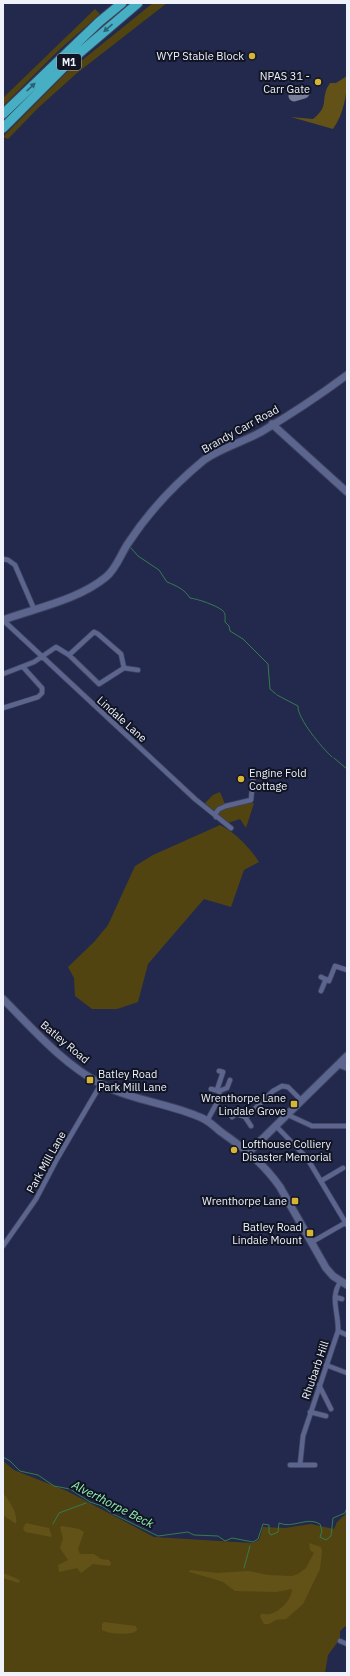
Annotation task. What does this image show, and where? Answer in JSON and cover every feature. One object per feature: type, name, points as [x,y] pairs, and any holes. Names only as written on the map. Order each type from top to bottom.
[{"type":"highway","name":"M1","points":[[3,114],[99,22],[122,3]]},
{"type":"highway","name":"M1","points":[[4,128],[70,61],[138,3]]},
{"type":"street","name":"Brandy Carr Road","points":[[3,620],[73,595],[106,577],[114,568],[128,543],[165,494],[207,458],[261,432],[347,376]]},
{"type":"street","points":[[272,424],[347,492]]},
{"type":"street","points":[[3,559],[8,560],[15,565],[34,609]]},
{"type":"street","name":"Lindale Lane","points":[[3,620],[41,657],[216,817],[231,828]]},
{"type":"street","points":[[69,655],[94,632],[121,654],[124,668]]},
{"type":"street","points":[[3,674],[23,667],[56,647],[69,655],[100,684],[124,668],[138,670]]},
{"type":"street","points":[[3,708],[38,697],[42,693],[42,688],[23,667]]},
{"type":"street","points":[[216,817],[215,814],[219,808],[251,800],[253,779]]},
{"type":"street","points":[[321,991],[323,978],[328,981],[335,966],[347,970]]},
{"type":"street","name":"Batley Road","points":[[3,999],[43,1041],[71,1064],[101,1084],[124,1095],[182,1111],[207,1121],[249,1152],[272,1176],[294,1208],[326,1268],[344,1283]]},
{"type":"street","points":[[249,1152],[275,1124],[347,1056]]},
{"type":"street","points":[[339,1064],[347,1067]]},
{"type":"street","points":[[207,1121],[221,1094],[218,1090],[223,1072],[219,1071]]},
{"type":"street","points":[[211,1089],[218,1090],[227,1088],[230,1080]]},
{"type":"street","name":"Park Mill Lane","points":[[3,1246],[36,1199],[57,1159],[101,1084]]},
{"type":"street","points":[[245,1117],[280,1086],[288,1087],[301,1100]]},
{"type":"street","points":[[232,1117],[236,1114],[245,1117],[251,1126]]},
{"type":"street","points":[[286,1114],[312,1126],[347,1126]]},
{"type":"street","points":[[275,1124],[307,1158],[346,1224],[312,1242]]},
{"type":"street","points":[[321,1181],[344,1168]]},
{"type":"street","points":[[342,1299],[334,1297],[335,1291],[344,1283]]},
{"type":"street","name":"Rhubarb Hill","points":[[300,1465],[303,1436],[338,1332],[339,1321],[334,1297]]},
{"type":"street","points":[[338,1332],[347,1334]]},
{"type":"street","points":[[326,1365],[347,1372]]},
{"type":"street","points":[[319,1385],[331,1409]]},
{"type":"street","points":[[310,1412],[326,1416]]},
{"type":"street","points":[[290,1465],[315,1466]]},
{"type":"street","points":[[340,1641],[347,1644]]},
{"type":"shaded area","points":[[153,3],[167,3],[77,73],[38,108],[8,139],[3,137],[65,74]]},
{"type":"shaded area","points":[[95,9],[100,14],[58,51],[3,106],[3,98]]},
{"type":"shaded area","points":[[347,76],[344,104],[340,117],[333,129],[291,117],[313,119],[322,110],[325,93],[330,83],[336,83]]},
{"type":"shaded area","points":[[220,792],[225,804],[214,811],[205,803],[213,795]]},
{"type":"shaded area","points":[[254,803],[246,828],[240,819],[228,823],[218,814],[230,806]]},
{"type":"shaded area","points":[[220,825],[242,841],[259,862],[244,870],[231,907],[204,899],[148,964],[138,1002],[117,1009],[92,1009],[75,996],[74,978],[68,967],[94,942],[108,925],[135,866],[153,855]]},
{"type":"shaded area","points":[[3,1461],[14,1470],[67,1491],[154,1537],[252,1543],[259,1540],[263,1527],[285,1528],[311,1524],[334,1529],[337,1522],[347,1513],[347,1625],[340,1631],[340,1639],[328,1655],[325,1673],[3,1673]]},
{"type":"shaded area","points":[[3,1493],[15,1512],[16,1524],[3,1515]]},
{"type":"shaded area","points":[[26,1523],[49,1528],[52,1537],[25,1532],[23,1528]]},
{"type":"shaded area","points":[[63,1526],[79,1529],[84,1532],[78,1549],[80,1554],[94,1554],[101,1559],[109,1560],[111,1563],[110,1566],[93,1564],[81,1573],[77,1568],[59,1572],[58,1565],[68,1560],[60,1548],[63,1539],[60,1527]]},
{"type":"shaded area","points":[[309,1543],[321,1547],[322,1551],[320,1569],[303,1604],[286,1619],[276,1620],[269,1624],[264,1624],[260,1616],[261,1614],[270,1614],[278,1611],[288,1601],[292,1589],[276,1592],[235,1591],[223,1582],[189,1572],[190,1570],[217,1573],[249,1571],[268,1575],[292,1576],[298,1574],[306,1568],[314,1553],[310,1550]]},
{"type":"shaded area","points":[[3,1573],[20,1580],[19,1583],[3,1578]]},
{"type":"shaded area","points":[[104,1622],[136,1626],[137,1630],[126,1634],[109,1633],[102,1630],[102,1624]]},
{"type":"waterway","points":[[130,547],[138,556],[159,570],[167,582],[180,588],[190,598],[211,604],[224,612],[225,622],[229,626],[230,631],[243,639],[268,664],[270,689],[276,694]]},
{"type":"waterway","points":[[277,695],[298,706],[301,718],[322,747],[332,757]]},
{"type":"waterway","points":[[334,758],[347,769]]},
{"type":"waterway","name":"Alverthorpe Beck","points":[[3,1457],[10,1461],[20,1471],[38,1475],[54,1486],[70,1489],[90,1502],[102,1506],[113,1514],[158,1536],[188,1532],[194,1535],[218,1536],[225,1541],[232,1538],[253,1542],[258,1539],[263,1524],[269,1525],[269,1533],[271,1535],[278,1532],[279,1523],[289,1525],[310,1521],[320,1524],[322,1531],[320,1537],[326,1540],[331,1536],[333,1518],[345,1513],[347,1507]]},
{"type":"waterway","points":[[53,1524],[59,1513],[86,1503]]},
{"type":"waterway","points":[[244,1568],[250,1546]]},
{"type":"taxiway","points":[[294,96],[304,93]]},
{"type":"place","name":"WYP Stable Block","points":[[252,56]]},
{"type":"place","name":"NPAS 31 - Carr Gate","points":[[318,82]]},
{"type":"place","name":"Engine Fold Cottage","points":[[241,779]]},
{"type":"place","name":"Batley Road Park Mill Lane","points":[[90,1080]]},
{"type":"place","name":"Wrenthorpe Lane Lindale Grove","points":[[294,1104]]},
{"type":"place","name":"Lofthouse Colliery Disaster Memorial","points":[[234,1150]]},
{"type":"place","name":"Wrenthorpe Lane","points":[[295,1201]]},
{"type":"place","name":"Batley Road Lindale Mount","points":[[310,1233]]}]
